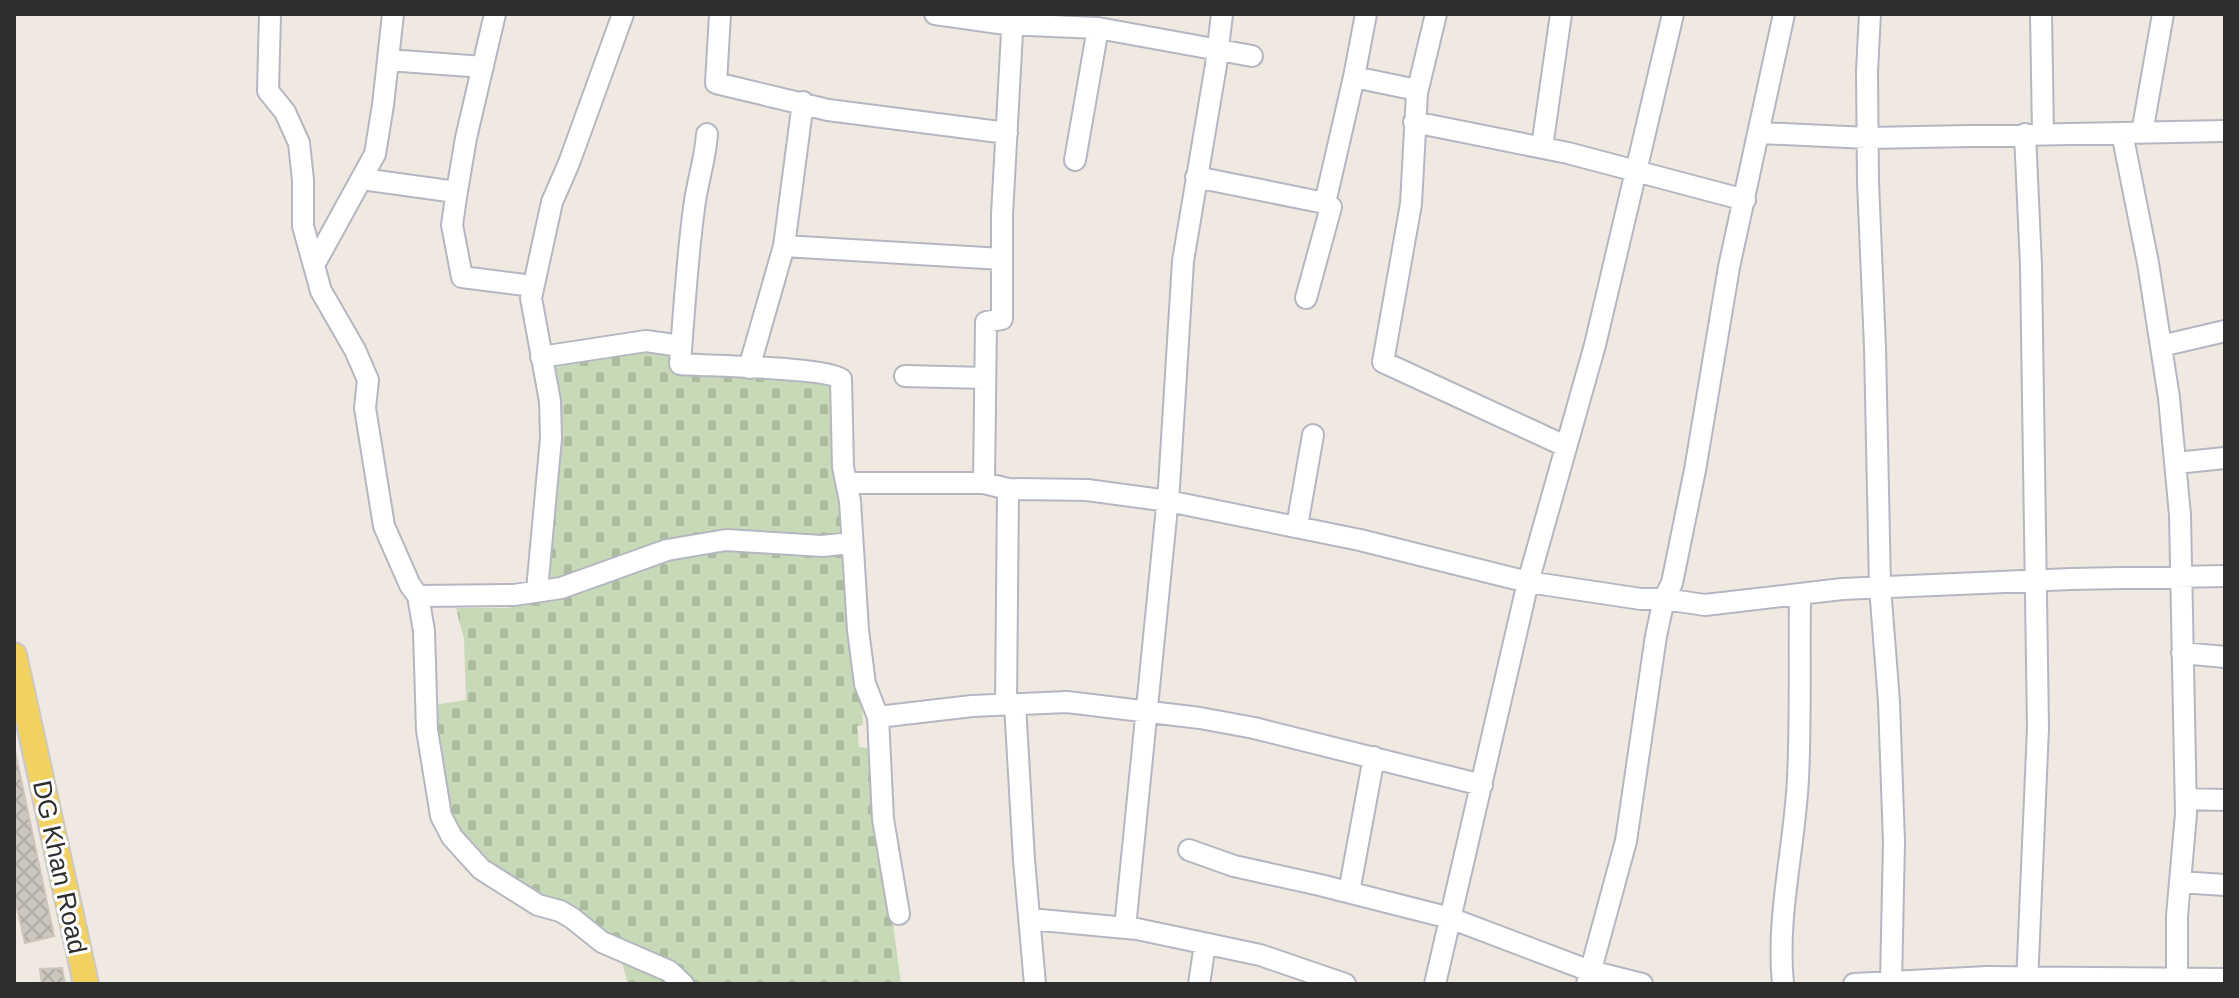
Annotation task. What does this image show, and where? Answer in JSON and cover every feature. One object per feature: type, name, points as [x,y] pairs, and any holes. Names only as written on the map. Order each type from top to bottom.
[{"type":"main road","name":"DG Khan Road","points":[[14,655],[86,984]]},
{"type":"street","points":[[270,14],[268,91],[285,112],[299,143],[303,226],[321,291],[355,350],[368,380],[365,408],[384,526],[418,596],[425,644],[427,730],[441,816],[452,837],[481,869],[538,905],[572,918],[602,942],[669,971],[683,984]]},
{"type":"street","points":[[314,265],[375,154],[393,14]]},
{"type":"street","points":[[495,14],[456,192],[452,225],[462,277],[533,286]]},
{"type":"street","points":[[537,590],[551,438],[550,401],[531,298],[552,202],[623,14]]},
{"type":"street","points":[[720,14],[716,83],[828,110],[1007,133]]},
{"type":"street","points":[[935,14],[1098,28],[1252,56]]},
{"type":"street","points":[[1125,928],[1168,501],[1183,261],[1222,14]]},
{"type":"street","points":[[1325,203],[1366,14]]},
{"type":"street","points":[[1436,14],[1417,90],[1409,219],[1383,362],[1565,446]]},
{"type":"street","points":[[1542,147],[1561,14]]},
{"type":"street","points":[[1435,984],[1528,582],[1595,345],[1673,14]]},
{"type":"street","points":[[1588,978],[1626,841],[1656,636],[1678,555],[1729,267],[1784,14]]},
{"type":"street","points":[[1870,14],[1868,138],[1880,587],[1889,702],[1894,842],[1891,982]]},
{"type":"street","points":[[2027,981],[2038,728],[2031,266],[2041,14]]},
{"type":"street","points":[[2163,14],[2132,133],[2176,463],[2180,515],[2186,799],[2176,982]]},
{"type":"street","points":[[984,483],[986,322],[1002,319],[1002,215],[1012,19]]},
{"type":"street","points":[[1075,160],[1098,28]]},
{"type":"street","points":[[388,60],[483,67]]},
{"type":"street","points":[[1354,77],[1417,90]]},
{"type":"street","points":[[749,368],[784,246],[803,102]]},
{"type":"street","points":[[1414,122],[1542,147],[1745,200]]},
{"type":"street","points":[[1760,133],[1868,138],[2225,131]]},
{"type":"street","points":[[707,134],[705,163],[689,243],[680,364],[840,376],[843,467],[848,483],[858,630],[865,684],[878,717],[883,819],[899,914]]},
{"type":"street","points":[[1196,177],[1325,203],[1331,207],[1306,298]]},
{"type":"street","points":[[362,179],[456,192]]},
{"type":"street","points":[[784,246],[1002,259]]},
{"type":"street","points":[[2161,346],[2225,331]]},
{"type":"street","points":[[541,357],[646,341],[681,346]]},
{"type":"street","points":[[905,376],[985,378]]},
{"type":"street","points":[[1297,526],[1313,435]]},
{"type":"street","points":[[2176,463],[2225,458]]},
{"type":"street","points":[[848,483],[984,483],[1008,489],[1087,490],[1168,501],[1360,540],[1528,582],[1705,605],[1880,587],[2225,576]]},
{"type":"street","points":[[1008,489],[1010,704],[1035,984]]},
{"type":"street","points":[[418,596],[514,595],[561,588],[667,550],[726,540],[822,546],[851,543]]},
{"type":"street","points":[[1783,984],[1781,964],[1798,779],[1800,595]]},
{"type":"street","points":[[2182,653],[2225,657]]},
{"type":"street","points":[[878,717],[1010,704],[1067,702],[1254,728],[1482,785]]},
{"type":"street","points":[[1349,892],[1374,757]]},
{"type":"street","points":[[2186,799],[2225,800]]},
{"type":"street","points":[[1189,850],[1234,866],[1450,918],[1588,978],[1642,984]]},
{"type":"street","points":[[2180,882],[2225,885]]},
{"type":"street","points":[[1030,919],[1125,928],[1260,955],[1321,981],[1345,984]]},
{"type":"street","points":[[1199,984],[1205,944]]},
{"type":"street","points":[[1854,984],[1987,977],[2027,981],[2176,982],[2225,979]]},
{"type":"green space","points":[[640,346],[673,352],[673,371],[838,380],[863,725],[857,726],[859,747],[870,748],[901,984],[628,984],[623,966],[601,932],[506,880],[457,832],[445,788],[433,705],[466,700],[464,639],[456,608],[507,608],[545,601],[559,415],[554,365]]},
{"type":"building","points":[[14,746],[54,936],[25,943],[14,894]]},
{"type":"building","points":[[62,968],[65,984],[42,984],[40,969]]}]
